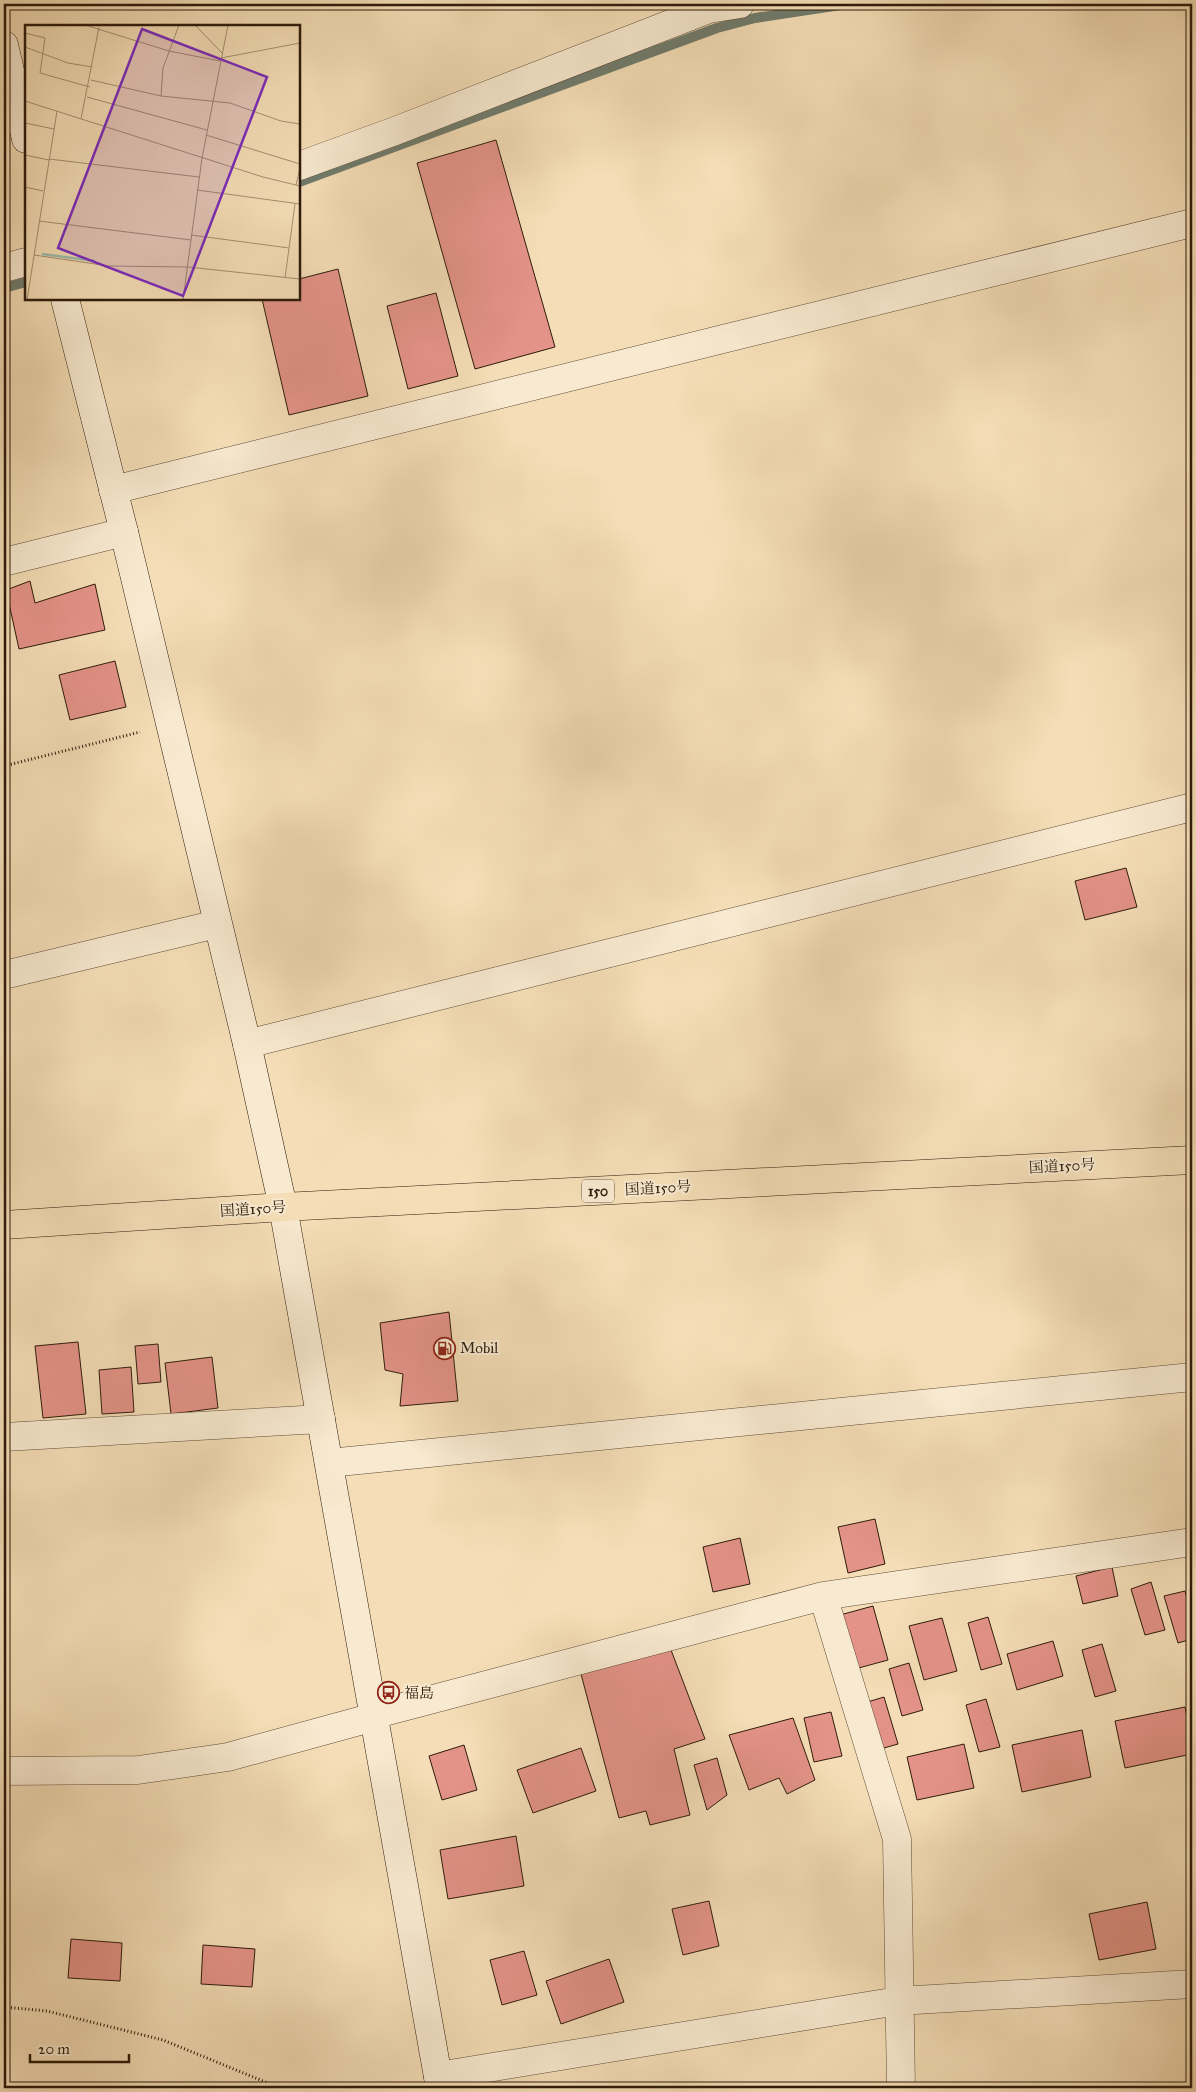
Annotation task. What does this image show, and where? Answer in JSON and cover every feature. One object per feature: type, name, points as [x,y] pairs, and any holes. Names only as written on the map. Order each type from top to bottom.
[{"type":"highway","name":"国道150号","points":[[4,1225],[283,1207],[1192,1160]]},
{"type":"street","points":[[300,166],[395,131],[709,8],[740,4]]},
{"type":"street","points":[[4,45],[25,134]]},
{"type":"street","points":[[113,490],[1192,223]]},
{"type":"street","points":[[4,268],[25,262]]},
{"type":"street","points":[[65,300],[124,532],[283,1207],[439,2082],[898,2001],[1192,1984]]},
{"type":"street","points":[[4,562],[124,532]]},
{"type":"street","points":[[246,1044],[1192,807]]},
{"type":"street","points":[[4,975],[217,924]]},
{"type":"street","points":[[329,1463],[1192,1377]]},
{"type":"street","points":[[4,1437],[321,1419]]},
{"type":"street","points":[[4,1771],[138,1770],[219,1758],[384,1712],[823,1596],[1192,1542]]},
{"type":"street","points":[[823,1596],[897,1839],[898,2001],[901,2088]]},
{"type":"path","points":[[4,766],[170,725]]},
{"type":"path","points":[[4,2006],[47,2011],[163,2040],[280,2088]]},
{"type":"building","points":[[496,140],[555,347],[475,369],[417,163]]},
{"type":"building","points":[[338,269],[368,396],[289,415],[262,300],[300,300],[300,279]]},
{"type":"building","points":[[436,293],[458,376],[408,389],[387,306]]},
{"type":"building","points":[[30,581],[35,603],[95,584],[105,630],[19,649],[6,590]]},
{"type":"building","points":[[115,661],[126,707],[70,720],[59,675]]},
{"type":"building","points":[[1126,868],[1137,907],[1085,920],[1075,881]]},
{"type":"building","points":[[449,1312],[458,1401],[400,1406],[403,1374],[385,1370],[380,1323]]},
{"type":"building","points":[[78,1342],[86,1414],[43,1418],[35,1346]]},
{"type":"building","points":[[158,1344],[161,1382],[138,1384],[135,1346]]},
{"type":"building","points":[[212,1357],[218,1408],[171,1414],[165,1363]]},
{"type":"building","points":[[4,1363],[7,1385],[4,1385]]},
{"type":"building","points":[[131,1367],[134,1412],[102,1414],[99,1370]]},
{"type":"building","points":[[875,1519],[885,1564],[848,1573],[838,1527]]},
{"type":"building","points":[[740,1538],[750,1584],[713,1592],[703,1547]]},
{"type":"building","points":[[1112,1567],[1118,1596],[1083,1604],[1076,1576]]},
{"type":"building","points":[[1151,1582],[1165,1630],[1145,1635],[1131,1589]]},
{"type":"building","points":[[1185,1591],[1192,1616],[1192,1639],[1178,1643],[1164,1596]]},
{"type":"building","points":[[873,1606],[888,1660],[855,1669],[840,1615]]},
{"type":"building","points":[[988,1617],[1002,1664],[981,1670],[968,1623]]},
{"type":"building","points":[[942,1618],[957,1671],[924,1680],[909,1626]]},
{"type":"building","points":[[1053,1641],[1063,1676],[1017,1690],[1007,1654]]},
{"type":"building","points":[[1102,1644],[1116,1691],[1095,1697],[1082,1650]]},
{"type":"building","points":[[671,1650],[705,1739],[674,1749],[690,1815],[650,1825],[646,1811],[619,1818],[581,1674]]},
{"type":"building","points":[[909,1663],[923,1710],[902,1716],[889,1669]]},
{"type":"building","points":[[884,1697],[898,1744],[877,1750],[864,1703]]},
{"type":"building","points":[[986,1699],[1000,1747],[979,1752],[966,1705]]},
{"type":"building","points":[[1185,1707],[1192,1742],[1192,1754],[1125,1768],[1115,1721]]},
{"type":"building","points":[[831,1712],[842,1756],[814,1762],[804,1718]]},
{"type":"building","points":[[793,1718],[815,1780],[787,1794],[779,1778],[749,1790],[729,1735]]},
{"type":"building","points":[[1082,1730],[1091,1777],[1022,1792],[1012,1745]]},
{"type":"building","points":[[964,1744],[974,1788],[917,1800],[907,1757]]},
{"type":"building","points":[[464,1745],[477,1790],[442,1800],[429,1756]]},
{"type":"building","points":[[581,1748],[596,1791],[533,1813],[517,1770]]},
{"type":"building","points":[[717,1758],[727,1795],[707,1810],[694,1765]]},
{"type":"building","points":[[516,1836],[524,1886],[448,1899],[440,1850]]},
{"type":"building","points":[[709,1901],[719,1946],[683,1955],[672,1909]]},
{"type":"building","points":[[1147,1902],[1156,1949],[1099,1960],[1089,1914]]},
{"type":"building","points":[[4,1931],[8,1932],[6,1971],[4,1971]]},
{"type":"building","points":[[71,1939],[122,1943],[120,1981],[68,1978]]},
{"type":"building","points":[[203,1945],[255,1949],[252,1987],[201,1984]]},
{"type":"building","points":[[524,1951],[537,1995],[502,2005],[490,1960]]},
{"type":"building","points":[[609,1959],[624,2002],[561,2024],[546,1981]]},
{"type":"waterway","points":[[300,182],[717,28],[755,18],[847,4]]},
{"type":"waterway","points":[[4,288],[25,282]]},
{"type":"place","name":"Mobil","points":[[444,1348]]},
{"type":"place","name":"福島","points":[[388,1693]]}]
